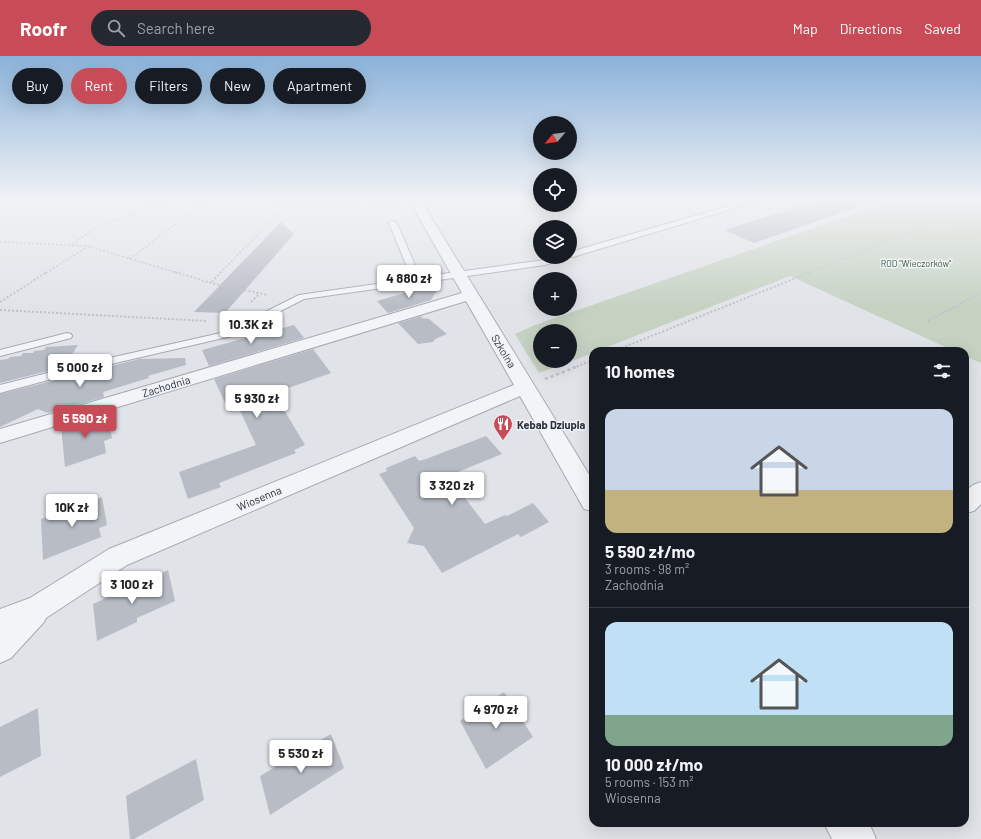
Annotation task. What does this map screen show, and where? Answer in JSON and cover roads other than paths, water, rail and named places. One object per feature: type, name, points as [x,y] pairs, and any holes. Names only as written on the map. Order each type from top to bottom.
[{"type":"street","name":"Szkolna","points":[[435,236],[589,495]]},
{"type":"street","name":"Zachodnia","points":[[0,436],[470,295]]},
{"type":"street","name":"Wiosenna","points":[[0,623],[40,607],[118,557],[525,387]]},
{"type":"street","points":[[969,501],[981,491]]},
{"type":"street","points":[[0,648],[40,607]]},
{"type":"street","points":[[846,827],[857,839]]},
{"type":"lane","points":[[399,236],[417,281]]},
{"type":"lane","points":[[577,253],[635,236]]},
{"type":"lane","points":[[0,389],[98,363],[228,334],[302,297],[533,264]]},
{"type":"lane","points":[[0,352],[68,336]]},
{"type":"place","name":"Kebab Dziupla","points":[[503,441]]},
{"type":"park label","name":"ROD \"Wieczorków\"","points":[[916,263]]}]
